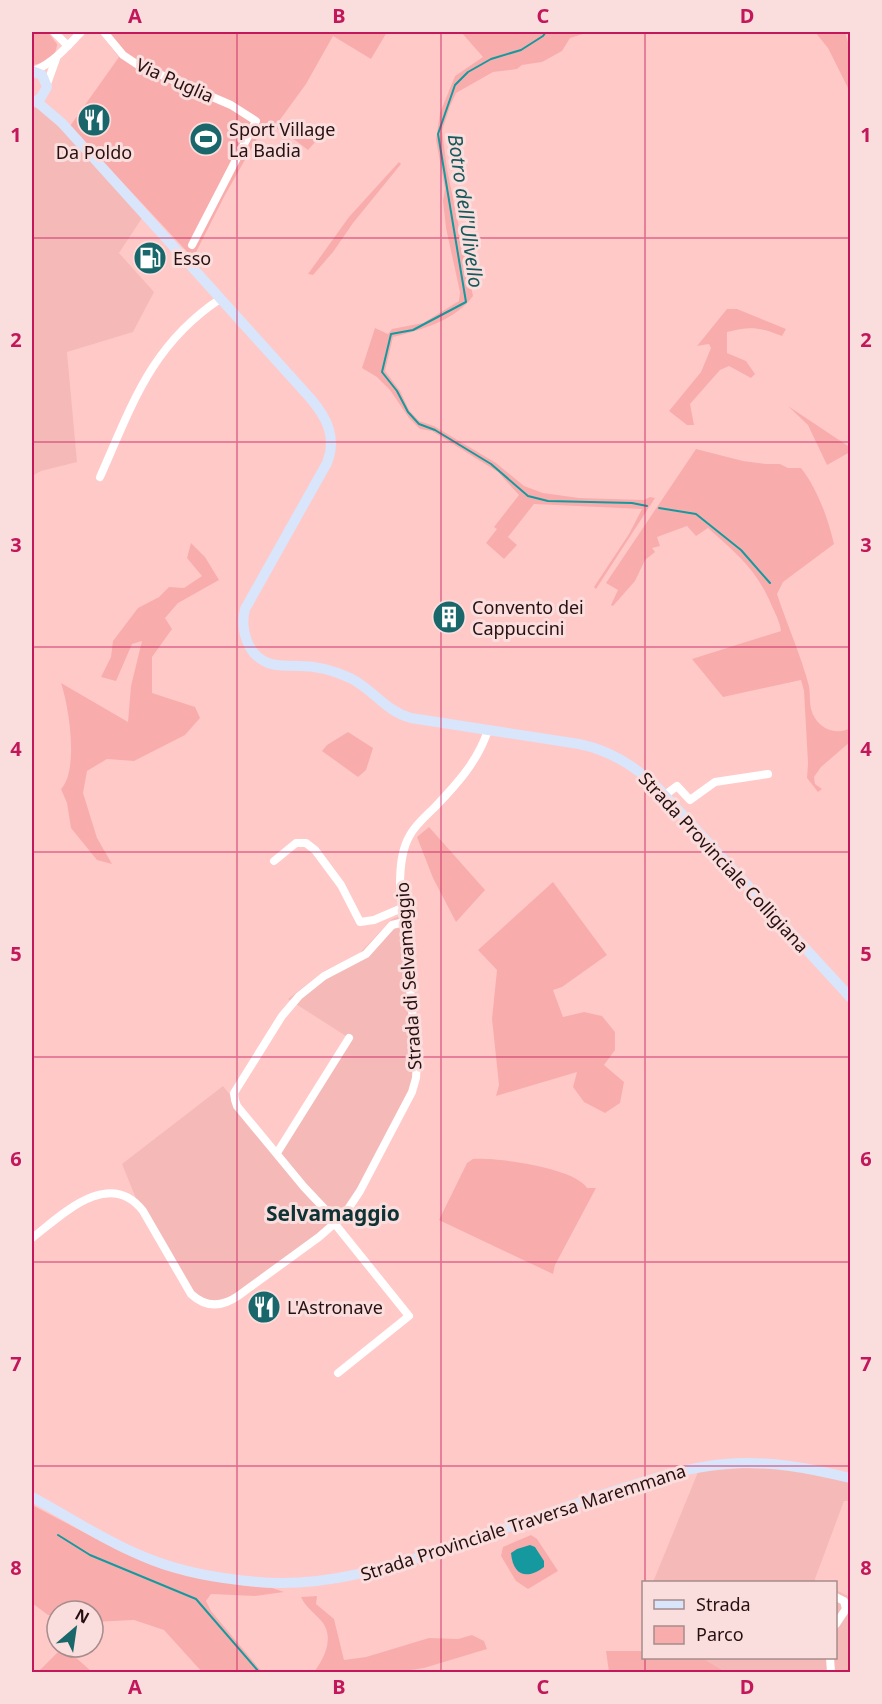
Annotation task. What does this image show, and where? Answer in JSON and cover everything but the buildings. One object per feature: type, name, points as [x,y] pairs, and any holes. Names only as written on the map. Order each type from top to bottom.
[{"type":"main road","name":"Strada Provinciale Colligiana","points":[[33,71],[42,75],[62,123]]},
{"type":"main road","points":[[34,101],[44,95],[46,87]]},
{"type":"main road","name":"Strada Provinciale Colligiana","points":[[34,101],[62,123],[319,410],[328,424],[331,451],[325,468],[248,602],[243,622],[244,632],[250,647],[258,657],[271,664],[308,666],[345,676],[360,684],[390,710],[401,716],[579,744],[600,750],[630,765],[665,795],[850,997]]},
{"type":"main road","name":"Strada Provinciale Traversa Maremmana","points":[[32,1497],[113,1542],[163,1564],[220,1577],[286,1583],[338,1579],[380,1569],[692,1468],[731,1463],[775,1464],[813,1469],[850,1478]]},
{"type":"street","points":[[54,32],[68,46]]},
{"type":"street","points":[[33,71],[58,56],[81,32]]},
{"type":"street","name":"Via Puglia","points":[[104,32],[122,54],[138,65],[231,105],[256,121],[192,245]]},
{"type":"street","points":[[46,87],[58,56]]},
{"type":"street","points":[[100,477],[140,387],[150,370],[182,329],[220,299]]},
{"type":"street","name":"Strada di Selvamaggio","points":[[32,1238],[89,1197],[106,1193],[123,1195],[133,1200],[143,1211],[191,1294],[202,1302],[217,1305],[234,1299],[336,1223],[360,1191],[415,1085],[417,1056],[400,871],[407,840],[417,825],[468,770],[488,730]]},
{"type":"street","points":[[665,795],[677,786],[690,800],[715,782],[768,774]]},
{"type":"street","points":[[274,861],[296,843],[304,842],[315,850],[341,885],[360,922],[374,920],[402,908]]},
{"type":"street","points":[[338,1373],[409,1316],[336,1223],[237,1106],[234,1100],[235,1091],[282,1016],[299,996],[324,976],[366,954],[392,925],[404,922]]},
{"type":"street","points":[[277,1153],[349,1038]]},
{"type":"street","points":[[837,1598],[844,1602],[846,1609],[837,1622]]},
{"type":"shaded area","points":[[32,107],[48,115],[142,218],[119,253],[154,292],[133,332],[67,352],[77,462],[41,471],[32,476]]},
{"type":"shaded area","points":[[403,915],[415,1085],[344,1215],[226,1303],[198,1300],[139,1206],[122,1164],[223,1086],[276,1152],[349,1038],[288,999],[324,971],[358,955],[392,919]]},
{"type":"shaded area","points":[[742,1468],[787,1469],[850,1482],[850,1501],[844,1501],[816,1581],[653,1581],[698,1472]]},
{"type":"shaded area","points":[[837,1590],[850,1597],[850,1672],[726,1672],[704,1659],[837,1659]]},
{"type":"green space","points":[[32,32],[48,32],[57,44],[55,53],[49,59],[32,65]]},
{"type":"green space","points":[[99,32],[387,32],[371,59],[333,36],[306,84],[279,121],[310,132],[326,130],[308,150],[287,134],[266,123],[225,195],[193,258],[70,126],[119,57]]},
{"type":"green space","points":[[461,32],[589,32],[570,38],[562,51],[542,62],[522,65],[517,69],[493,72],[456,93],[442,131],[447,169],[473,296],[448,318],[393,337],[385,371],[400,391],[409,410],[419,421],[434,426],[496,463],[524,486],[543,493],[579,498],[644,500],[650,497],[655,498],[596,589],[594,587],[629,534],[642,509],[534,504],[508,537],[517,545],[504,559],[486,543],[497,529],[494,527],[519,495],[498,472],[432,431],[420,429],[409,418],[390,390],[377,377],[362,368],[375,328],[388,334],[392,329],[423,323],[459,301],[460,292],[446,228],[443,201],[445,189],[436,140],[440,113],[455,76],[483,57]]},
{"type":"green space","points":[[815,32],[845,32],[850,49],[850,92],[828,48]]},
{"type":"green space","points":[[399,162],[401,164],[353,223],[333,252],[313,275],[308,274],[349,217]]},
{"type":"green space","points":[[727,309],[737,309],[786,329],[782,336],[755,328],[727,332],[727,353],[746,361],[755,374],[751,378],[729,366],[720,370],[690,404],[694,425],[687,425],[669,411],[701,372],[711,348],[709,344],[697,346]]},
{"type":"green space","points":[[788,406],[848,446],[850,452],[827,465],[808,425]]},
{"type":"green space","points":[[696,449],[743,461],[801,468],[817,494],[825,514],[834,544],[783,582],[777,594],[806,674],[811,710],[815,718],[822,726],[831,730],[840,731],[850,728],[850,742],[821,767],[814,777],[815,784],[822,789],[818,792],[807,778],[804,691],[801,680],[723,697],[692,659],[781,631],[776,614],[759,581],[727,545],[708,528],[696,536],[687,526],[657,537],[660,546],[652,548],[655,552],[645,560],[635,581],[613,606],[611,605],[618,590],[606,583]]},
{"type":"green space","points":[[191,543],[205,557],[219,580],[178,603],[165,618],[172,629],[152,657],[152,693],[195,707],[200,718],[185,735],[134,761],[107,759],[87,771],[83,793],[97,838],[112,864],[97,860],[71,828],[67,803],[61,789],[70,768],[71,738],[61,683],[128,722],[131,686],[142,641],[132,644],[116,681],[101,677],[111,657],[113,641],[138,608],[159,597],[169,587],[184,588],[202,576],[187,558]]},
{"type":"green space","points":[[348,732],[373,748],[366,770],[358,777],[322,751],[327,745]]},
{"type":"green space","points":[[429,827],[485,890],[456,922],[433,878],[417,837]]},
{"type":"green space","points":[[553,882],[607,955],[562,987],[553,990],[563,1017],[584,1012],[602,1016],[615,1032],[615,1050],[604,1065],[624,1082],[620,1103],[605,1113],[584,1102],[573,1087],[577,1072],[496,1096],[499,1085],[492,1019],[497,970],[478,950]]},
{"type":"green space","points":[[473,1159],[534,1165],[568,1175],[580,1181],[587,1188],[596,1188],[555,1265],[553,1274],[439,1220],[467,1163]]},
{"type":"green space","points":[[32,1505],[123,1553],[245,1586],[272,1588],[284,1592],[255,1596],[211,1594],[206,1601],[211,1611],[262,1672],[202,1672],[164,1630],[134,1620],[105,1621],[105,1599],[45,1599],[45,1613],[32,1603]]},
{"type":"green space","points":[[531,1535],[537,1539],[558,1571],[528,1589],[516,1581],[501,1556],[503,1547]]},
{"type":"green space","points":[[317,1596],[316,1604],[334,1619],[344,1660],[366,1657],[429,1638],[458,1639],[472,1635],[484,1641],[487,1649],[424,1668],[396,1672],[314,1672],[324,1655],[328,1636],[323,1623],[301,1597]]},
{"type":"green space","points":[[606,1651],[642,1651],[642,1659],[704,1659],[726,1672],[609,1672]]},
{"type":"green space","points":[[51,1659],[77,1659],[92,1672],[38,1672]]},
{"type":"water","points":[[530,1545],[535,1547],[544,1561],[544,1567],[532,1574],[522,1574],[515,1567],[511,1553]]},
{"type":"waterway","name":"Botro dell'Ulivello","points":[[546,32],[521,50],[491,59],[468,72],[455,85],[438,134],[466,302],[413,330],[391,334],[382,372],[397,391],[408,412],[419,424],[435,430],[491,464],[528,496],[548,501],[632,503],[647,506]]},
{"type":"waterway","name":"Botro dell'Ulivello","points":[[659,508],[696,514],[741,550],[770,583]]},
{"type":"waterway","points":[[58,1535],[90,1555],[196,1599],[259,1672]]},
{"type":"place","name":"Da Poldo","points":[[94,120]]},
{"type":"place","name":"Sport Village La Badia","points":[[206,139]]},
{"type":"place","name":"Esso","points":[[150,258]]},
{"type":"place","name":"Convento dei Cappuccini","points":[[449,617]]},
{"type":"place","name":"L'Astronave","points":[[264,1307]]},
{"type":"district","name":"Selvamaggio","points":[[333,1213]]}]
